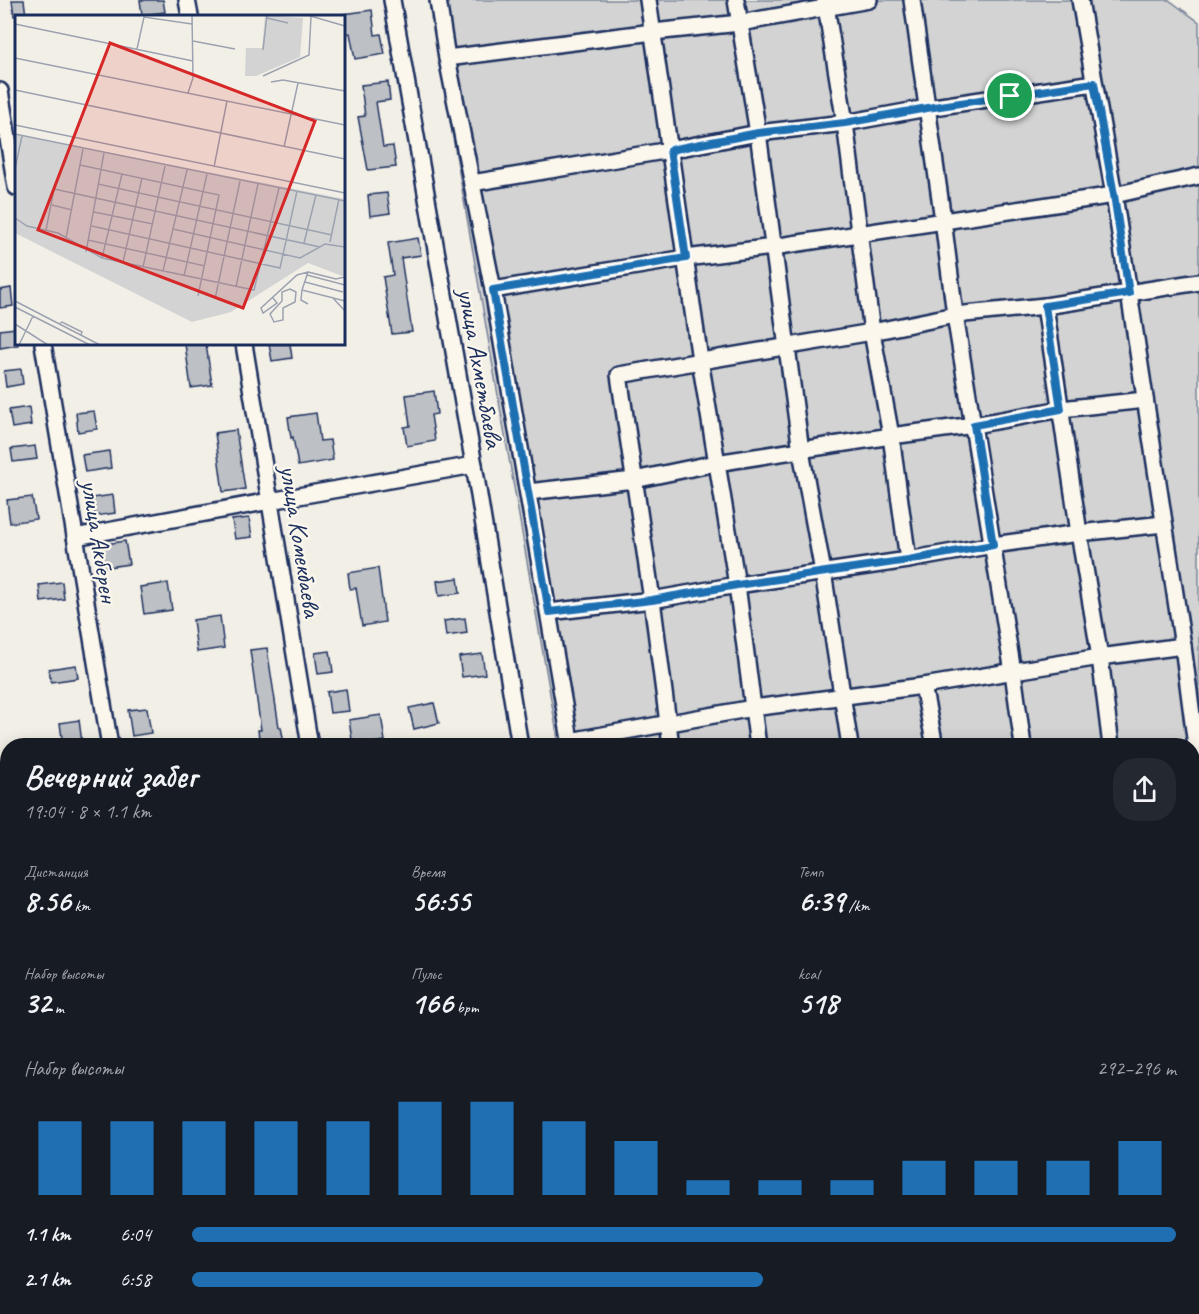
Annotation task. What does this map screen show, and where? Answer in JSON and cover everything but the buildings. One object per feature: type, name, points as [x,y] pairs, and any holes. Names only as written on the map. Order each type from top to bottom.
[{"type":"street","points":[[187,0],[190,15]]},
{"type":"street","name":"улица Ахметбаева","points":[[392,0],[474,465],[519,738]]},
{"type":"street","points":[[438,0],[447,58],[493,290],[570,738]]},
{"type":"street","points":[[648,0],[700,360],[737,585],[757,738]]},
{"type":"street","points":[[736,0],[758,133],[801,451],[849,738]]},
{"type":"street","points":[[447,58],[740,22],[826,4],[869,0]]},
{"type":"street","points":[[912,0],[955,315],[1022,738]]},
{"type":"street","points":[[1080,0],[1114,195],[1183,646],[1195,738]]},
{"type":"street","points":[[826,4],[845,123],[872,332],[891,436],[908,560]]},
{"type":"street","points":[[472,183],[758,133],[845,123],[927,108],[1094,83]]},
{"type":"street","points":[[0,91],[15,181]]},
{"type":"street","points":[[493,290],[686,258],[1114,195],[1199,176]]},
{"type":"street","points":[[670,738],[619,375],[872,332],[955,315],[1045,306],[1199,282]]},
{"type":"street","points":[[1045,306],[1100,657],[1110,738]]},
{"type":"street","name":"улица Акберен","points":[[43,345],[109,738]]},
{"type":"street","name":"улица Комекбаева","points":[[244,345],[308,738]]},
{"type":"street","points":[[528,492],[634,480],[716,463],[974,425],[1061,409],[1145,400]]},
{"type":"street","points":[[75,537],[474,465]]},
{"type":"street","points":[[549,612],[652,600],[993,545],[1164,524]]},
{"type":"street","points":[[595,738],[753,708],[924,686],[1183,646]]},
{"type":"street","points":[[924,686],[934,738]]},
{"type":"shaded area","points":[[429,0],[1169,0],[1199,22],[1199,738],[558,738]]},
{"type":"route","points":[[1094,83],[1129,293],[1045,306],[1061,409],[974,425],[993,545],[652,600],[549,612],[493,290],[686,258],[670,150],[758,133],[845,123],[1010,96],[1094,83]]}]
